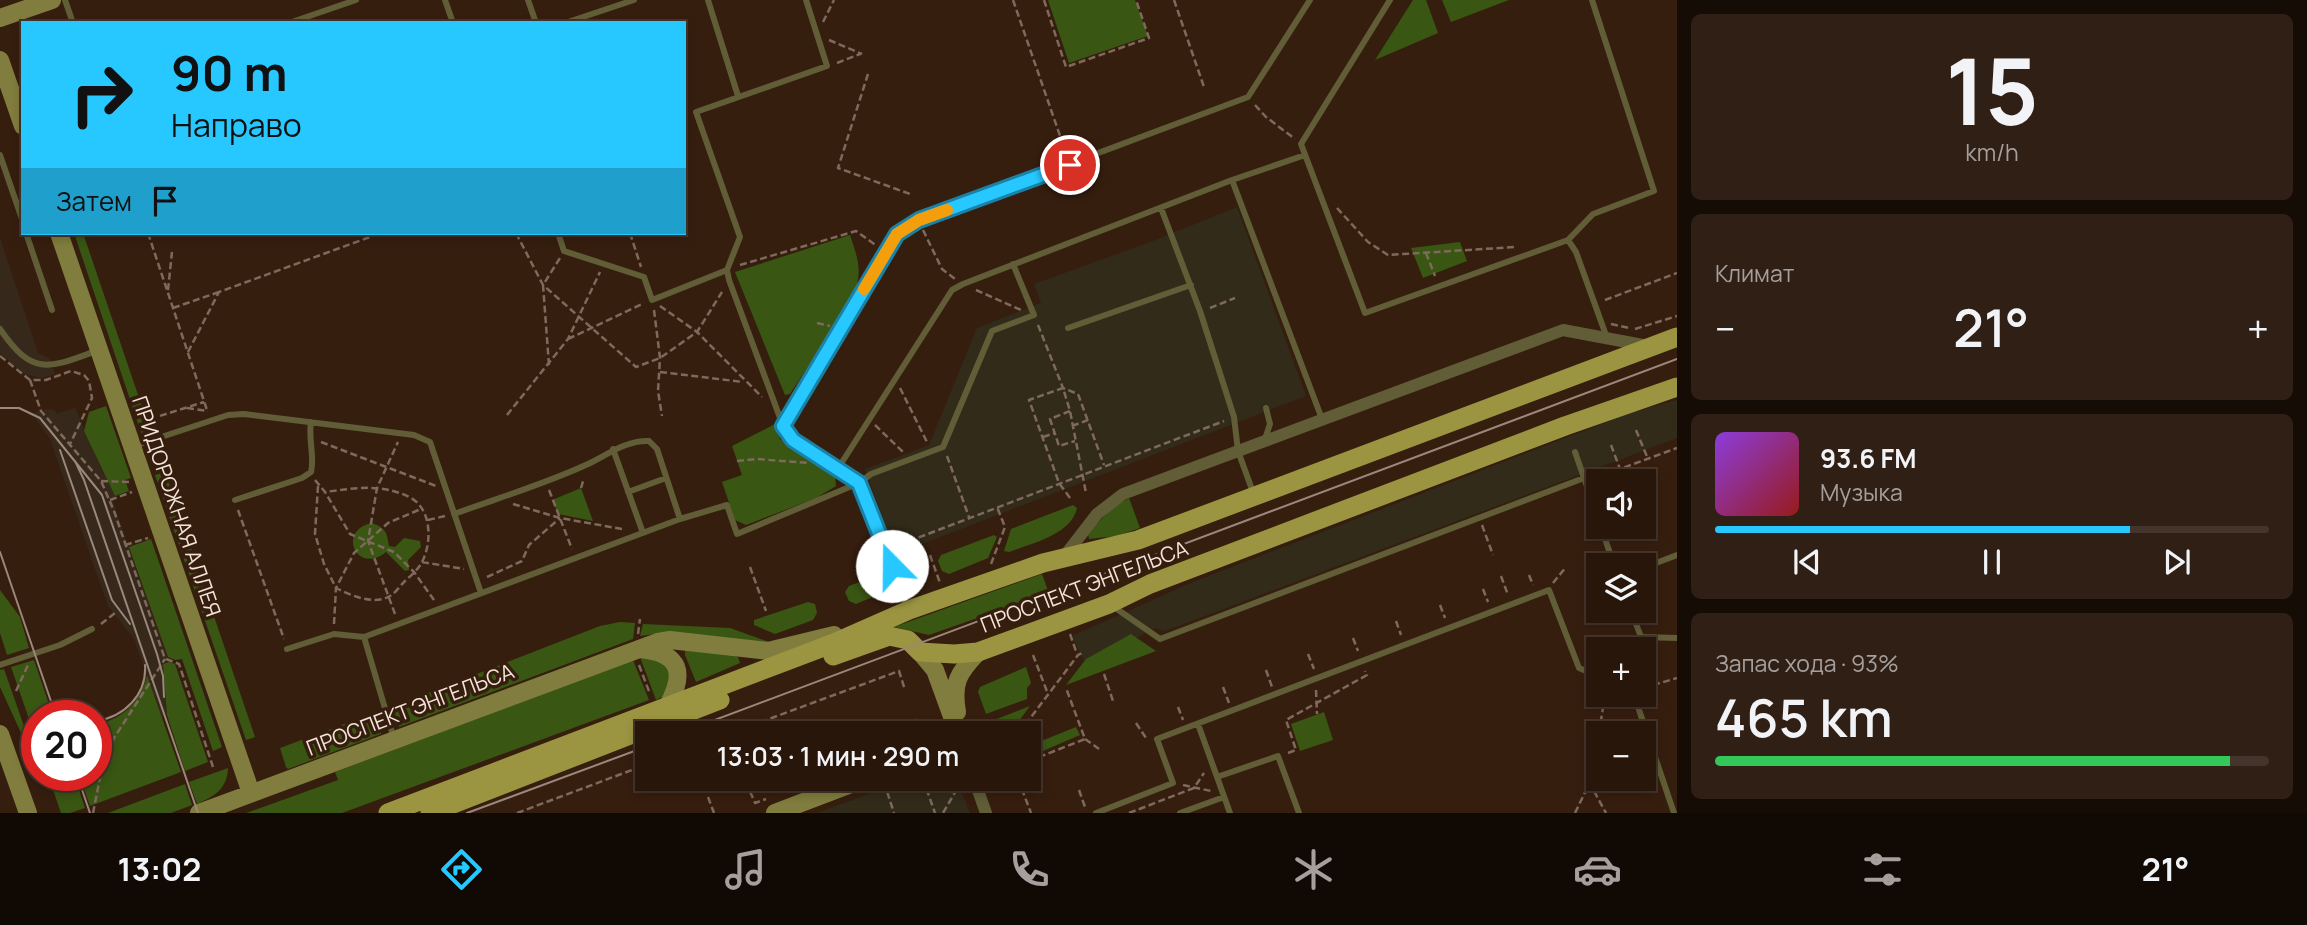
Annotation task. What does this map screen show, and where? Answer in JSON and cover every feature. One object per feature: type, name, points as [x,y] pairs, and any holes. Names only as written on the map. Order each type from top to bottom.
[{"type":"main road","points":[[0,18],[52,0]]},
{"type":"main road","points":[[1,67],[21,121]]},
{"type":"main road","name":"ПРИДОРОЖНАЯ АЛЛЕЯ","points":[[60,235],[251,793]]},
{"type":"main road","name":"ПРОСПЕКТ ЭНГЕЛЬСА","points":[[388,813],[660,704],[834,643],[865,627],[909,610],[1063,558],[1138,540],[1677,337]]},
{"type":"main road","name":"ПРОСПЕКТ ЭНГЕЛЬСА","points":[[430,813],[873,640],[889,636],[899,637],[920,652],[978,652],[1109,604],[1150,584],[1568,433],[1677,387]]},
{"type":"main road","name":"ПРОСПЕКТ ЭНГЕЛЬСА","points":[[199,813],[637,648],[670,640],[759,650],[780,649],[865,627]]},
{"type":"main road","points":[[637,648],[662,652],[670,657],[677,667],[677,684],[660,704]]},
{"type":"main road","points":[[920,652],[935,670],[954,721]]},
{"type":"main road","points":[[958,721],[956,683],[961,670],[978,652]]},
{"type":"main road","points":[[0,734],[28,813]]},
{"type":"main road","points":[[776,804],[822,791]]},
{"type":"street","points":[[1063,558],[1097,514],[1123,494],[1563,330],[1651,347]]},
{"type":"street","points":[[974,791],[986,813]]},
{"type":"lane","points":[[65,0],[72,21]]},
{"type":"lane","points":[[295,21],[356,0]]},
{"type":"lane","points":[[445,0],[452,21]]},
{"type":"lane","points":[[528,0],[535,21]]},
{"type":"lane","points":[[571,21],[634,0]]},
{"type":"lane","points":[[708,0],[738,96]]},
{"type":"lane","points":[[806,0],[827,66],[696,112],[740,237],[727,270],[729,280],[783,426],[793,440],[859,483],[909,610]]},
{"type":"lane","points":[[783,426],[897,234],[919,220],[1248,97],[1310,0]]},
{"type":"lane","points":[[1390,0],[1301,144],[1365,313],[1568,240],[1592,214],[1654,191],[1592,0]]},
{"type":"lane","points":[[0,155],[21,217]]},
{"type":"lane","points":[[838,470],[952,290],[1232,180],[1306,156]]},
{"type":"lane","points":[[1232,180],[1322,419]]},
{"type":"lane","points":[[1161,208],[1200,311],[1234,417],[1238,451],[1254,496]]},
{"type":"lane","points":[[27,235],[52,310]]},
{"type":"lane","points":[[559,235],[565,251],[644,277],[652,300],[727,270]]},
{"type":"lane","points":[[1568,240],[1576,252],[1607,338]]},
{"type":"lane","points":[[287,649],[334,634],[364,637],[680,519],[727,505],[737,534],[859,483],[871,474],[943,447],[992,331],[1034,315],[1013,264]]},
{"type":"lane","points":[[1068,328],[1191,285]]},
{"type":"lane","points":[[0,329],[12,347],[26,359],[43,366],[58,365],[99,350]]},
{"type":"lane","points":[[1264,441],[1270,424],[1265,408]]},
{"type":"lane","points":[[133,447],[211,420],[244,414],[414,435],[430,442],[481,593]]},
{"type":"lane","points":[[235,500],[302,478],[311,472],[311,422]]},
{"type":"lane","points":[[454,514],[587,464],[613,449],[649,441],[657,449],[680,519]]},
{"type":"lane","points":[[613,449],[643,533]]},
{"type":"lane","points":[[1575,452],[1586,484]]},
{"type":"lane","points":[[628,492],[666,478]]},
{"type":"lane","points":[[1109,604],[1160,639],[1584,478]]},
{"type":"lane","points":[[1656,563],[1677,555]]},
{"type":"lane","points":[[1096,813],[1173,783],[1157,739],[1549,590],[1579,668],[1586,671]]},
{"type":"lane","points":[[1637,623],[1642,637]]},
{"type":"lane","points":[[0,665],[60,645],[92,629]]},
{"type":"lane","points":[[364,637],[395,739]]},
{"type":"lane","points":[[1656,637],[1677,638]]},
{"type":"lane","points":[[1638,707],[1674,813]]},
{"type":"lane","points":[[1198,724],[1230,813]]},
{"type":"lane","points":[[1217,777],[1278,756],[1299,813]]},
{"type":"lane","points":[[1180,813],[1224,795]]},
{"type":"path","points":[[827,66],[862,54],[817,35],[834,0]]},
{"type":"path","points":[[1013,0],[1070,165]]},
{"type":"path","points":[[1044,0],[1066,67],[1149,38],[1136,0]]},
{"type":"path","points":[[1174,0],[1204,87]]},
{"type":"path","points":[[868,74],[838,168],[909,194]]},
{"type":"path","points":[[1248,97],[1266,117],[1301,144]]},
{"type":"path","points":[[1319,189],[1368,242],[1388,255],[1522,247],[1530,254]]},
{"type":"path","points":[[727,270],[856,231],[886,252]]},
{"type":"path","points":[[149,235],[211,420]]},
{"type":"path","points":[[173,308],[376,235]]},
{"type":"path","points":[[517,235],[542,285],[549,365]]},
{"type":"path","points":[[631,235],[644,277]]},
{"type":"path","points":[[167,291],[172,251]]},
{"type":"path","points":[[542,285],[565,251]]},
{"type":"path","points":[[1426,252],[1439,286]]},
{"type":"path","points":[[507,415],[568,339],[604,262]]},
{"type":"path","points":[[1595,304],[1677,274]]},
{"type":"path","points":[[542,285],[636,367],[660,358],[697,332],[729,280]]},
{"type":"path","points":[[188,352],[219,292]]},
{"type":"path","points":[[1200,311],[1235,299]]},
{"type":"path","points":[[568,339],[652,300]]},
{"type":"path","points":[[652,300],[697,332],[745,383],[776,409]]},
{"type":"path","points":[[652,300],[660,358],[658,391],[662,416]]},
{"type":"path","points":[[1034,315],[1070,411],[1086,494]]},
{"type":"path","points":[[1601,322],[1638,330],[1677,316]]},
{"type":"path","points":[[817,323],[840,328]]},
{"type":"path","points":[[0,356],[30,380],[41,411],[101,481],[165,659]]},
{"type":"path","points":[[30,380],[46,380],[71,371],[84,374],[89,381],[92,398],[70,445]]},
{"type":"path","points":[[660,372],[745,383]]},
{"type":"path","points":[[895,379],[931,451]]},
{"type":"path","points":[[1070,498],[1059,483],[1029,400],[1063,388],[1078,394],[1104,465]]},
{"type":"path","points":[[150,419],[205,402]]},
{"type":"path","points":[[183,408],[208,411]]},
{"type":"path","points":[[1070,411],[1050,419],[1059,446],[1075,441]]},
{"type":"path","points":[[899,545],[1234,417]]},
{"type":"path","points":[[869,420],[911,459]]},
{"type":"path","points":[[1072,426],[1088,421]]},
{"type":"path","points":[[1636,430],[1648,459]]},
{"type":"path","points":[[1042,437],[1055,433]]},
{"type":"path","points":[[398,624],[368,541],[377,488],[402,434]]},
{"type":"path","points":[[309,437],[445,490]]},
{"type":"path","points":[[1611,445],[1620,469],[1677,448]]},
{"type":"path","points":[[943,447],[969,517]]},
{"type":"path","points":[[737,461],[757,459],[810,463],[823,460]]},
{"type":"path","points":[[545,480],[575,558]]},
{"type":"path","points":[[101,481],[129,482],[132,492],[110,500]]},
{"type":"path","points":[[326,492],[377,488],[413,499],[428,520],[428,541],[422,562],[414,572],[389,597],[354,597],[336,589],[324,564],[315,534],[318,485],[326,492],[350,534],[394,552],[414,572],[440,608]]},
{"type":"path","points":[[496,499],[560,518],[643,533]]},
{"type":"path","points":[[235,500],[287,649]]},
{"type":"path","points":[[991,564],[1005,527],[997,507]]},
{"type":"path","points":[[334,634],[336,589],[354,553],[388,523],[421,509]]},
{"type":"path","points":[[428,520],[454,514]]},
{"type":"path","points":[[477,582],[522,561],[529,545],[560,518]]},
{"type":"path","points":[[1479,518],[1493,555]]},
{"type":"path","points":[[125,545],[148,538]]},
{"type":"path","points":[[930,555],[940,583]]},
{"type":"path","points":[[422,562],[473,570]]},
{"type":"path","points":[[750,567],[766,611]]},
{"type":"path","points":[[1552,584],[1566,567]]},
{"type":"path","points":[[1501,576],[1512,604]]},
{"type":"path","points":[[1053,589],[1071,582]]},
{"type":"path","points":[[1483,589],[1492,612]]},
{"type":"path","points":[[1440,605],[1449,628]]},
{"type":"path","points":[[92,629],[116,613]]},
{"type":"path","points":[[640,619],[637,648],[660,704]]},
{"type":"path","points":[[1396,621],[1405,645]]},
{"type":"path","points":[[1070,634],[1078,655]]},
{"type":"path","points":[[1278,756],[1296,750],[1286,720],[1367,676],[1353,638]]},
{"type":"path","points":[[1028,721],[1078,655],[1084,652]]},
{"type":"path","points":[[1308,654],[1316,679],[1317,715]]},
{"type":"path","points":[[16,691],[31,655]]},
{"type":"path","points":[[1033,655],[1048,695]]},
{"type":"path","points":[[165,659],[179,664],[214,767]]},
{"type":"path","points":[[93,813],[101,773],[114,738],[165,659]]},
{"type":"path","points":[[1266,670],[1275,694]]},
{"type":"path","points":[[764,721],[899,671],[905,690]]},
{"type":"path","points":[[1104,674],[1113,701]]},
{"type":"path","points":[[1656,684],[1677,678]]},
{"type":"path","points":[[1223,687],[1232,711]]},
{"type":"path","points":[[1066,688],[1085,739],[1099,750]]},
{"type":"path","points":[[1136,723],[1146,738]]},
{"type":"path","points":[[1041,756],[1085,739]]},
{"type":"path","points":[[517,813],[635,769]]},
{"type":"path","points":[[1173,783],[1224,795]]},
{"type":"path","points":[[1575,813],[1586,789]]},
{"type":"path","points":[[1079,790],[1087,813]]},
{"type":"path","points":[[750,791],[755,803],[776,804]]},
{"type":"path","points":[[887,791],[894,813]]},
{"type":"path","points":[[927,791],[935,813]]},
{"type":"path","points":[[943,813],[956,791]]},
{"type":"path","points":[[1023,791],[1031,813]]},
{"type":"path","points":[[1594,791],[1606,813]]},
{"type":"path","points":[[708,797],[714,813]]},
{"type":"shaded area","points":[[1237,207],[1306,396],[896,554],[865,469],[929,445],[977,328],[1041,303],[1034,284]]},
{"type":"shaded area","points":[[0,238],[38,353],[49,358],[55,374],[42,378],[24,374],[0,353]]},
{"type":"shaded area","points":[[1677,400],[1677,438],[1595,469],[1586,469],[1586,472],[1165,631],[1155,628],[1086,665],[1072,636],[1193,582],[1633,412]]},
{"type":"shaded area","points":[[75,408],[115,496],[113,502],[167,657],[163,664],[167,715],[162,717],[134,639],[108,606],[50,439],[36,419],[28,414],[48,409],[57,414]]},
{"type":"shaded area","points":[[877,791],[961,791],[970,813],[817,813]]},
{"type":"green space","points":[[1048,0],[1135,0],[1148,36],[1069,63]]},
{"type":"green space","points":[[1413,0],[1426,0],[1438,33],[1375,60]]},
{"type":"green space","points":[[1442,0],[1509,0],[1451,22]]},
{"type":"green space","points":[[75,235],[84,235],[152,436],[143,438]]},
{"type":"green space","points":[[850,235],[858,267],[858,282],[852,300],[790,394],[785,395],[735,272]]},
{"type":"green space","points":[[1460,242],[1467,261],[1423,278],[1411,248]]},
{"type":"green space","points":[[106,406],[131,478],[125,480],[129,491],[115,496],[84,431],[89,412]]},
{"type":"green space","points":[[775,424],[780,439],[835,476],[836,486],[816,498],[746,525],[735,520],[722,482],[742,475],[732,446]]},
{"type":"green space","points":[[165,472],[255,737],[246,740],[155,475]]},
{"type":"green space","points":[[581,488],[593,521],[558,514],[552,500]]},
{"type":"green space","points":[[1129,498],[1140,528],[1117,536],[1089,539],[1088,533],[1112,508]]},
{"type":"green space","points":[[1073,505],[1077,508],[1073,517],[1059,531],[1009,552],[1004,551],[1011,529]]},
{"type":"green space","points":[[372,523],[385,532],[389,546],[395,547],[404,538],[420,541],[421,547],[408,560],[409,570],[405,571],[386,552],[376,558],[367,559],[359,555],[353,542],[355,534],[361,527]]},
{"type":"green space","points":[[994,535],[997,537],[988,558],[949,574],[942,571],[938,561],[941,555]]},
{"type":"green space","points":[[151,539],[222,747],[213,751],[182,659],[168,657],[129,547]]},
{"type":"green space","points":[[883,573],[890,576],[894,585],[892,589],[856,604],[849,601],[845,592],[849,586]]},
{"type":"green space","points":[[1042,574],[1049,593],[929,635],[894,627]]},
{"type":"green space","points":[[0,590],[20,617],[29,648],[7,655],[0,633]]},
{"type":"green space","points":[[808,602],[815,604],[817,613],[813,620],[775,634],[754,625],[754,620]]},
{"type":"green space","points":[[620,622],[635,623],[633,639],[399,727],[392,707],[600,626]]},
{"type":"green space","points":[[643,624],[730,628],[780,646],[655,634],[640,636]]},
{"type":"green space","points":[[1131,634],[1156,651],[1066,685],[1086,659]]},
{"type":"green space","points":[[685,650],[733,655],[738,657],[740,663],[696,682]]},
{"type":"green space","points":[[653,655],[673,670],[664,696],[656,700],[640,657]]},
{"type":"green space","points":[[34,660],[48,700],[22,700],[11,667]]},
{"type":"green space","points":[[633,660],[649,700],[342,813],[246,813],[338,780],[335,772]]},
{"type":"green space","points":[[163,664],[175,664],[208,762],[185,771],[167,715]]},
{"type":"green space","points":[[1026,667],[1031,683],[1027,688],[1027,699],[986,714],[978,692],[980,687]]},
{"type":"green space","points":[[4,669],[21,718],[21,733],[0,687],[0,670]]},
{"type":"green space","points":[[147,675],[181,772],[90,806],[85,791],[112,791],[112,719],[129,708]]},
{"type":"green space","points":[[1030,706],[1019,721],[992,721]]},
{"type":"green space","points":[[379,711],[382,720],[381,734],[288,769],[286,767],[280,748]]},
{"type":"green space","points":[[1324,712],[1333,740],[1300,751],[1291,724]]},
{"type":"green space","points":[[1076,727],[1080,735],[1041,752],[1041,741]]},
{"type":"green space","points":[[228,768],[219,791],[197,804],[189,782]]},
{"type":"green space","points":[[185,784],[192,805],[171,813],[108,813]]},
{"type":"green space","points":[[53,791],[79,791],[85,808],[61,813]]},
{"type":"tram line","points":[[712,721],[1677,359]]},
{"type":"tram line","points":[[0,408],[19,408],[40,418],[102,495],[157,654],[163,676],[164,697]]},
{"type":"tram line","points":[[60,450],[112,600],[130,624]]},
{"type":"tram line","points":[[75,461],[84,480],[198,813]]},
{"type":"tram line","points":[[0,552],[51,700]]},
{"type":"tram line","points":[[112,717],[132,703],[138,695],[145,676],[145,665]]},
{"type":"tram line","points":[[467,813],[635,751]]},
{"type":"tram line","points":[[82,791],[90,813]]},
{"type":"slow traffic","points":[[864,289],[897,234],[919,220],[947,210]]},
{"type":"route","points":[[892,566],[859,483],[793,440],[783,426],[897,234],[919,220],[1070,165]]}]
